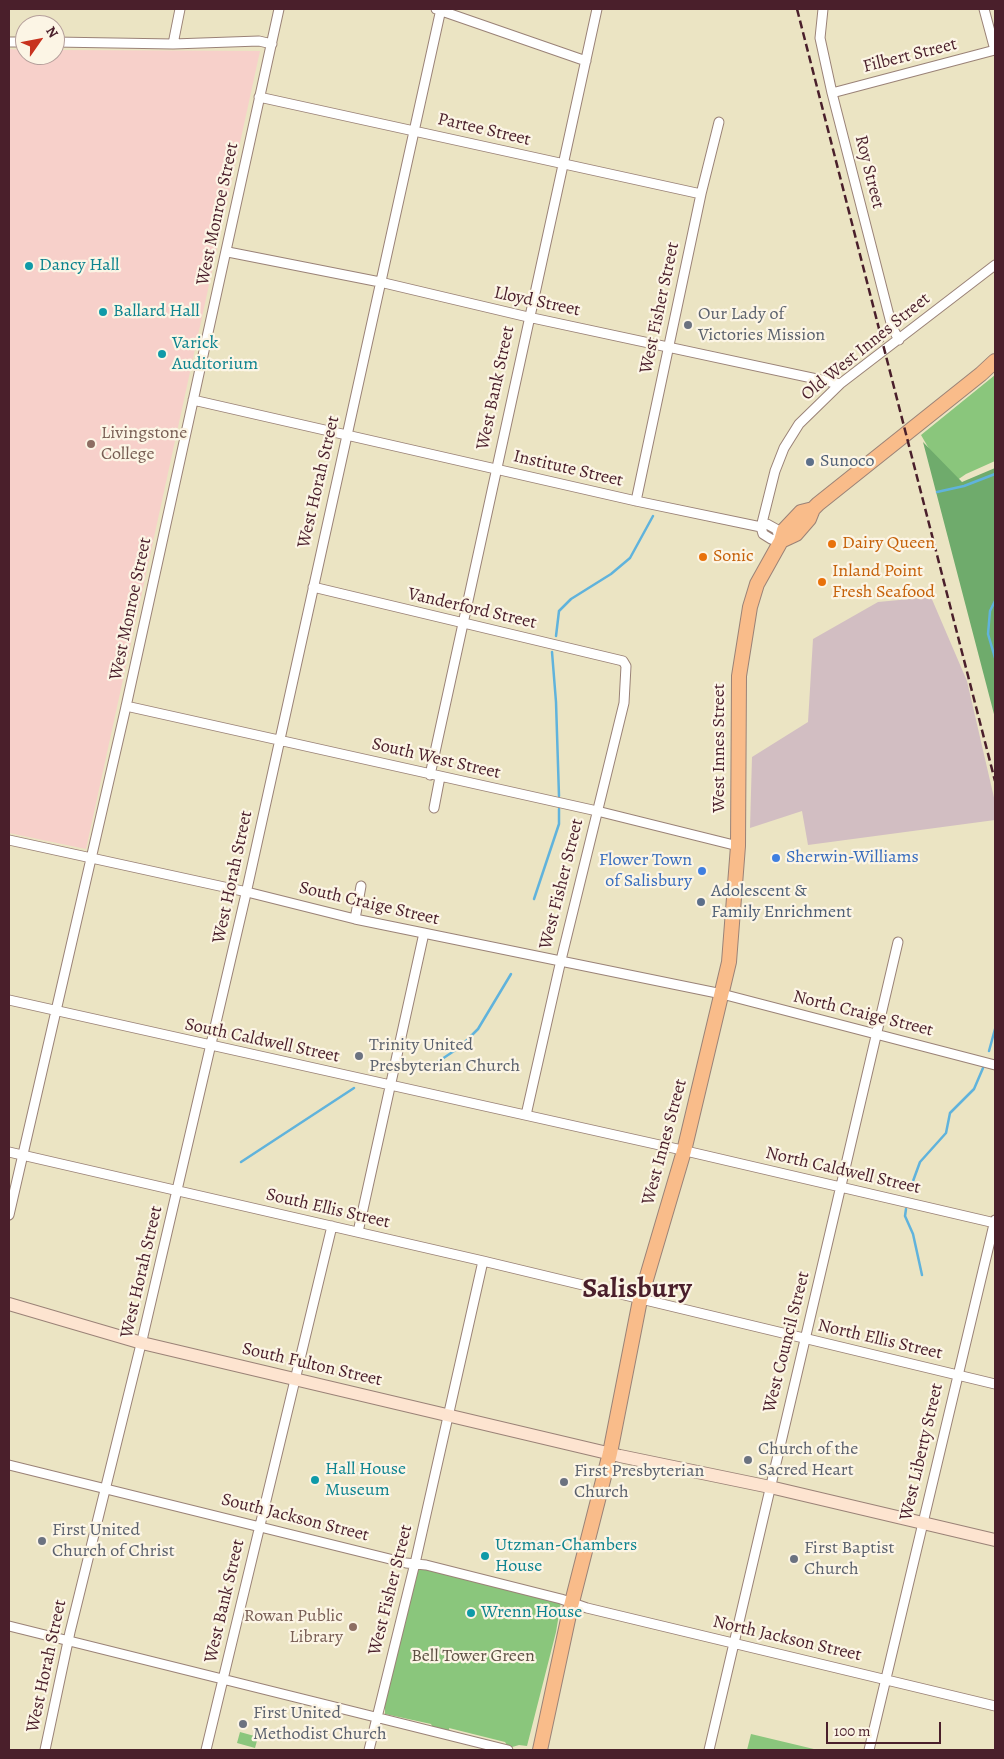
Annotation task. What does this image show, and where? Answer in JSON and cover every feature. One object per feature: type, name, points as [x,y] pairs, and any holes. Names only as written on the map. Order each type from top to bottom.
[{"type":"main road","name":"West Innes Street","points":[[540,1750],[572,1602],[610,1453],[640,1300],[684,1151],[722,994],[733,929],[738,846],[739,676],[745,632],[758,584],[781,541],[796,534],[809,519],[813,509],[995,361]]},
{"type":"street","points":[[173,44],[180,9]]},
{"type":"street","name":"West Monroe Street","points":[[9,1215],[92,859],[193,400],[228,252],[259,96],[279,9]]},
{"type":"street","points":[[439,9],[586,61]]},
{"type":"street","name":"West Horah Street","points":[[45,1750],[68,1641],[142,1343],[247,892],[439,9]]},
{"type":"street","name":"West Bank Street","points":[[430,775],[528,317],[597,9]]},
{"type":"street","name":"Roy Street","points":[[823,9],[820,38],[832,93],[892,327],[900,340]]},
{"type":"street","points":[[984,9],[995,50]]},
{"type":"street","points":[[65,42],[173,44],[259,41],[272,44]]},
{"type":"street","name":"Filbert Street","points":[[832,93],[995,50]]},
{"type":"street","name":"Partee Street","points":[[259,96],[563,165],[701,194]]},
{"type":"street","name":"West Fisher Street","points":[[636,501],[701,194],[719,122]]},
{"type":"street","name":"Lloyd Street","points":[[228,252],[380,282],[528,317],[840,384]]},
{"type":"street","name":"Old West Innes Street","points":[[761,527],[775,471],[784,448],[799,424],[840,384],[900,340],[995,265]]},
{"type":"street","name":"Institute Street","points":[[193,400],[636,501],[761,527],[767,524],[776,529],[781,541]]},
{"type":"street","name":"Vanderford Street","points":[[313,587],[623,661]]},
{"type":"street","name":"West Fisher Street","points":[[526,1115],[560,960],[624,703],[626,666],[623,661]]},
{"type":"street","name":"South West Street","points":[[126,706],[596,811],[738,846]]},
{"type":"street","points":[[434,808],[440,777]]},
{"type":"street","name":"South Craige Street","points":[[9,840],[247,892],[424,934],[722,994]]},
{"type":"street","points":[[356,919],[362,886]]},
{"type":"street","points":[[358,1232],[424,934]]},
{"type":"street","name":"West Council Street","points":[[709,1750],[803,1339],[841,1188],[898,942]]},
{"type":"street","name":"North Craige Street","points":[[722,994],[877,1036],[995,1064]]},
{"type":"street","name":"South Caldwell Street","points":[[9,1000],[211,1047],[684,1151]]},
{"type":"street","name":"North Caldwell Street","points":[[684,1151],[995,1222]]},
{"type":"street","name":"South Ellis Street","points":[[9,1152],[483,1261],[640,1300]]},
{"type":"street","name":"West Liberty Street","points":[[869,1750],[995,1222]]},
{"type":"street","name":"West Bank Street","points":[[206,1750],[259,1525],[297,1379],[332,1226]]},
{"type":"street","name":"West Fisher Street","points":[[369,1750],[414,1564],[483,1261]]},
{"type":"street","name":"North Ellis Street","points":[[640,1300],[995,1384]]},
{"type":"street","name":"South Fulton Street","points":[[9,1304],[142,1343],[610,1453],[770,1487],[995,1540]]},
{"type":"street","name":"South Jackson Street","points":[[9,1465],[572,1602]]},
{"type":"street","name":"North Jackson Street","points":[[572,1602],[587,1608],[995,1706]]},
{"type":"street","points":[[9,1626],[508,1750]]},
{"type":"shaded area","name":"Livingstone College","points":[[9,49],[15,49],[15,65],[65,65],[65,50],[260,51],[86,849],[9,833]]},
{"type":"shaded area","points":[[931,597],[967,681],[995,802],[995,820],[808,845],[802,811],[750,828],[752,757],[808,722],[813,639],[878,602]]},
{"type":"green space","points":[[995,375],[995,461],[966,474],[950,485],[921,435]]},
{"type":"green space","points":[[923,442],[962,482],[995,468],[995,718]]},
{"type":"green space","name":"Bell Tower Green","points":[[421,1567],[561,1602],[556,1632],[527,1746],[519,1745],[509,1748],[505,1742],[449,1728],[450,1734],[431,1724],[385,1714],[385,1701],[417,1570]]},
{"type":"green space","points":[[240,1732],[258,1737],[255,1748],[237,1743]]},
{"type":"green space","points":[[751,1734],[818,1750],[747,1750]]},
{"type":"waterway","points":[[937,492],[964,486],[995,474]]},
{"type":"waterway","points":[[556,636],[559,611],[571,599],[611,574],[630,558],[653,516]]},
{"type":"waterway","points":[[995,601],[990,611],[988,634],[995,658]]},
{"type":"waterway","points":[[552,652],[556,702],[559,796]]},
{"type":"waterway","points":[[534,899],[559,824],[559,809]]},
{"type":"waterway","points":[[418,1068],[436,1063],[460,1047],[478,1029],[511,974]]},
{"type":"waterway","points":[[989,1051],[995,1029]]},
{"type":"waterway","points":[[909,1192],[920,1162],[946,1133],[950,1113],[974,1089],[983,1068]]},
{"type":"waterway","points":[[241,1162],[354,1088]]},
{"type":"waterway","points":[[906,1209],[905,1216],[913,1234],[922,1275]]},
{"type":"railway","points":[[797,9],[995,781]]},
{"type":"place","name":"Dancy Hall","points":[[29,266]]},
{"type":"place","name":"Ballard Hall","points":[[103,312]]},
{"type":"place","name":"Our Lady of Victories Mission","points":[[688,325]]},
{"type":"place","name":"Varick Auditorium","points":[[162,354]]},
{"type":"place","name":"Livingstone College","points":[[91,444]]},
{"type":"place","name":"Sunoco","points":[[810,462]]},
{"type":"place","name":"Dairy Queen","points":[[832,544]]},
{"type":"place","name":"Sonic","points":[[703,557]]},
{"type":"place","name":"Inland Point Fresh Seafood","points":[[822,582]]},
{"type":"place","name":"Sherwin-Williams","points":[[776,858]]},
{"type":"place","name":"Flower Town of Salisbury","points":[[702,871]]},
{"type":"place","name":"Adolescent & Family Enrichment","points":[[701,902]]},
{"type":"place","name":"Trinity United Presbyterian Church","points":[[359,1056]]},
{"type":"place","name":"Church of the Sacred Heart","points":[[748,1460]]},
{"type":"place","name":"Hall House Museum","points":[[315,1480]]},
{"type":"place","name":"First Presbyterian Church","points":[[564,1482]]},
{"type":"place","name":"First United Church of Christ","points":[[42,1541]]},
{"type":"place","name":"Utzman-Chambers House","points":[[485,1556]]},
{"type":"place","name":"First Baptist Church","points":[[794,1559]]},
{"type":"place","name":"Wrenn House","points":[[471,1613]]},
{"type":"place","name":"Rowan Public Library","points":[[353,1627]]},
{"type":"place","name":"First United Methodist Church","points":[[243,1724]]},
{"type":"district","name":"Salisbury","points":[[637,1290]]}]
